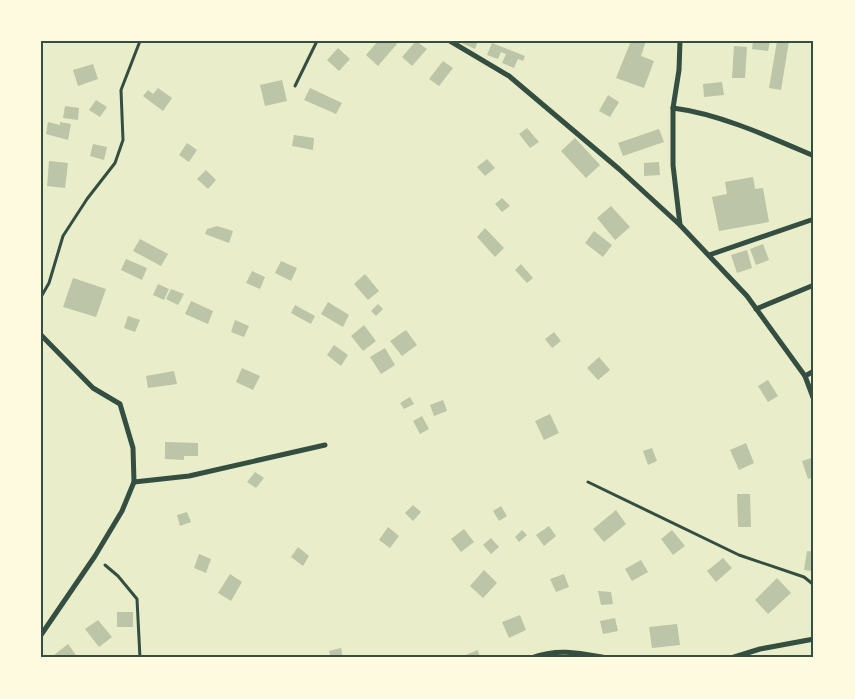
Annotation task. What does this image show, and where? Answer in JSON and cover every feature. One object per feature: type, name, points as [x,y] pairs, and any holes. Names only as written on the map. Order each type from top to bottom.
[{"type":"street","points":[[450,41],[509,76],[619,169],[680,225],[756,309],[805,376],[814,400]]},
{"type":"street","points":[[680,41],[679,70],[672,108],[673,165],[680,225]]},
{"type":"street","points":[[672,108],[695,111],[750,128],[814,156]]},
{"type":"street","points":[[709,255],[814,219]]},
{"type":"street","points":[[756,309],[814,285]]},
{"type":"street","points":[[41,335],[93,388],[120,404],[133,448],[134,482],[122,511],[95,556],[41,635]]},
{"type":"street","points":[[805,376],[814,372]]},
{"type":"street","points":[[134,482],[189,476],[325,445]]},
{"type":"street","points":[[731,658],[760,649],[814,639]]},
{"type":"street","points":[[531,658],[546,653],[575,651],[607,658]]},
{"type":"path","points":[[41,297],[49,283],[62,236],[87,199],[115,164],[124,140],[121,90],[140,41]]},
{"type":"path","points":[[295,86],[317,41]]},
{"type":"path","points":[[588,482],[739,555],[804,577],[814,585]]},
{"type":"path","points":[[95,556],[118,576],[137,599],[140,658]]},
{"type":"building","points":[[378,41],[393,41],[397,44],[378,66],[366,55]]},
{"type":"building","points":[[416,41],[427,49],[412,66],[402,57]]},
{"type":"building","points":[[457,41],[478,41],[475,49]]},
{"type":"building","points":[[631,41],[646,41],[641,56],[654,61],[644,88],[616,78]]},
{"type":"building","points":[[753,41],[770,41],[768,51],[752,49]]},
{"type":"building","points":[[777,41],[789,41],[781,90],[769,88]]},
{"type":"building","points":[[492,43],[525,56],[523,61],[518,59],[514,68],[502,63],[506,54],[501,52],[498,59],[487,55]]},
{"type":"building","points":[[734,46],[747,47],[745,78],[732,78]]},
{"type":"building","points":[[338,48],[350,59],[339,71],[327,60]]},
{"type":"building","points":[[443,61],[453,68],[439,86],[429,79]]},
{"type":"building","points":[[93,64],[98,79],[78,86],[73,70]]},
{"type":"building","points":[[282,80],[287,101],[265,106],[260,85]]},
{"type":"building","points":[[722,82],[724,95],[704,97],[703,84]]},
{"type":"building","points":[[158,88],[172,98],[163,111],[143,96],[148,90],[153,94]]},
{"type":"building","points":[[310,88],[342,103],[336,114],[304,100]]},
{"type":"building","points":[[608,95],[619,102],[610,117],[599,111]]},
{"type":"building","points":[[96,100],[107,107],[100,117],[89,110]]},
{"type":"building","points":[[65,106],[79,108],[78,120],[63,118]]},
{"type":"building","points":[[48,122],[60,125],[60,122],[71,124],[68,140],[46,134]]},
{"type":"building","points":[[527,128],[539,142],[530,148],[519,134]]},
{"type":"building","points":[[659,129],[664,142],[623,156],[618,143]]},
{"type":"building","points":[[294,135],[314,138],[313,150],[292,146]]},
{"type":"building","points":[[575,138],[600,165],[586,178],[561,151]]},
{"type":"building","points":[[187,143],[197,150],[189,162],[179,155]]},
{"type":"building","points":[[93,144],[107,147],[104,160],[90,156]]},
{"type":"building","points":[[487,159],[495,168],[485,176],[477,167]]},
{"type":"building","points":[[49,161],[68,163],[65,188],[47,186]]},
{"type":"building","points":[[659,162],[660,175],[644,176],[644,163]]},
{"type":"building","points":[[206,170],[216,180],[208,189],[197,179]]},
{"type":"building","points":[[753,177],[755,189],[763,188],[769,222],[719,231],[712,197],[727,194],[725,182]]},
{"type":"building","points":[[502,198],[510,206],[502,212],[495,204]]},
{"type":"building","points":[[611,206],[630,227],[615,240],[597,218]]},
{"type":"building","points":[[217,226],[233,231],[229,243],[205,234],[207,229]]},
{"type":"building","points":[[485,228],[504,248],[495,257],[477,237]]},
{"type":"building","points":[[594,231],[612,245],[603,257],[585,243]]},
{"type":"building","points":[[140,239],[168,254],[161,266],[133,251]]},
{"type":"building","points":[[763,244],[769,260],[756,265],[750,249]]},
{"type":"building","points":[[747,250],[752,268],[737,273],[731,255]]},
{"type":"building","points":[[126,259],[147,268],[142,280],[121,270]]},
{"type":"building","points":[[281,261],[297,268],[291,281],[275,273]]},
{"type":"building","points":[[521,264],[533,278],[527,283],[515,270]]},
{"type":"building","points":[[252,271],[265,277],[260,289],[246,283]]},
{"type":"building","points":[[365,274],[379,291],[368,300],[354,284]]},
{"type":"building","points":[[73,278],[106,289],[96,317],[63,307]]},
{"type":"building","points":[[158,284],[169,289],[164,300],[153,295]]},
{"type":"building","points":[[171,289],[184,294],[178,305],[166,299]]},
{"type":"building","points":[[191,301],[213,311],[208,324],[185,314]]},
{"type":"building","points":[[328,302],[349,315],[343,327],[321,314]]},
{"type":"building","points":[[378,304],[383,309],[376,316],[371,311]]},
{"type":"building","points":[[295,305],[315,316],[311,324],[291,313]]},
{"type":"building","points":[[128,316],[140,320],[135,332],[124,328]]},
{"type":"building","points":[[235,320],[249,326],[244,337],[231,332]]},
{"type":"building","points":[[364,325],[376,341],[363,351],[351,336]]},
{"type":"building","points":[[406,330],[417,345],[402,356],[390,341]]},
{"type":"building","points":[[554,332],[561,341],[552,348],[545,339]]},
{"type":"building","points":[[334,345],[348,355],[341,366],[327,355]]},
{"type":"building","points":[[385,348],[395,365],[381,374],[370,357]]},
{"type":"building","points":[[599,357],[610,370],[598,380],[587,368]]},
{"type":"building","points":[[242,368],[260,376],[253,390],[236,382]]},
{"type":"building","points":[[174,371],[177,384],[148,388],[146,376]]},
{"type":"building","points":[[768,380],[778,396],[768,402],[758,386]]},
{"type":"building","points":[[410,397],[414,404],[404,409],[400,403]]},
{"type":"building","points":[[443,400],[447,411],[434,416],[430,405]]},
{"type":"building","points":[[550,414],[559,433],[544,440],[535,421]]},
{"type":"building","points":[[422,416],[429,429],[420,434],[413,421]]},
{"type":"building","points":[[165,442],[198,443],[198,456],[184,456],[184,460],[165,459]]},
{"type":"building","points":[[746,443],[754,463],[739,470],[730,450]]},
{"type":"building","points":[[652,448],[657,461],[648,465],[643,451]]},
{"type":"building","points":[[814,457],[814,477],[808,479],[802,461]]},
{"type":"building","points":[[255,472],[264,478],[256,488],[247,482]]},
{"type":"building","points":[[737,494],[750,494],[751,527],[738,527]]},
{"type":"building","points":[[413,505],[421,512],[413,521],[405,513]]},
{"type":"building","points":[[501,506],[507,516],[499,521],[493,511]]},
{"type":"building","points":[[616,510],[626,524],[604,542],[593,529]]},
{"type":"building","points":[[187,512],[191,522],[180,526],[177,515]]},
{"type":"building","points":[[549,526],[556,536],[544,546],[536,535]]},
{"type":"building","points":[[388,527],[399,536],[390,548],[379,540]]},
{"type":"building","points":[[464,529],[474,542],[461,552],[451,539]]},
{"type":"building","points":[[522,530],[527,535],[519,542],[515,537]]},
{"type":"building","points":[[672,530],[685,546],[673,555],[661,539]]},
{"type":"building","points":[[491,538],[499,547],[491,554],[483,545]]},
{"type":"building","points":[[298,547],[309,556],[303,566],[291,557]]},
{"type":"building","points":[[807,551],[814,552],[814,571],[804,570]]},
{"type":"building","points":[[199,554],[211,559],[206,573],[194,568]]},
{"type":"building","points":[[723,558],[732,568],[716,582],[707,571]]},
{"type":"building","points":[[641,560],[648,572],[632,581],[625,569]]},
{"type":"building","points":[[484,570],[497,583],[483,598],[470,586]]},
{"type":"building","points":[[230,574],[242,582],[231,601],[218,593]]},
{"type":"building","points":[[564,574],[569,587],[556,592],[550,579]]},
{"type":"building","points":[[777,578],[791,593],[768,614],[755,600]]},
{"type":"building","points":[[598,591],[611,592],[613,604],[601,605]]},
{"type":"building","points":[[117,612],[133,612],[133,627],[117,627]]},
{"type":"building","points":[[520,615],[526,630],[509,638],[502,622]]},
{"type":"building","points":[[615,618],[618,631],[603,634],[600,621]]},
{"type":"building","points":[[98,620],[112,637],[99,647],[85,629]]},
{"type":"building","points":[[677,624],[680,645],[652,648],[649,627]]},
{"type":"building","points":[[68,644],[78,658],[56,658],[54,655]]},
{"type":"building","points":[[341,648],[343,658],[331,658],[329,651]]},
{"type":"building","points":[[478,650],[480,658],[458,658]]}]
